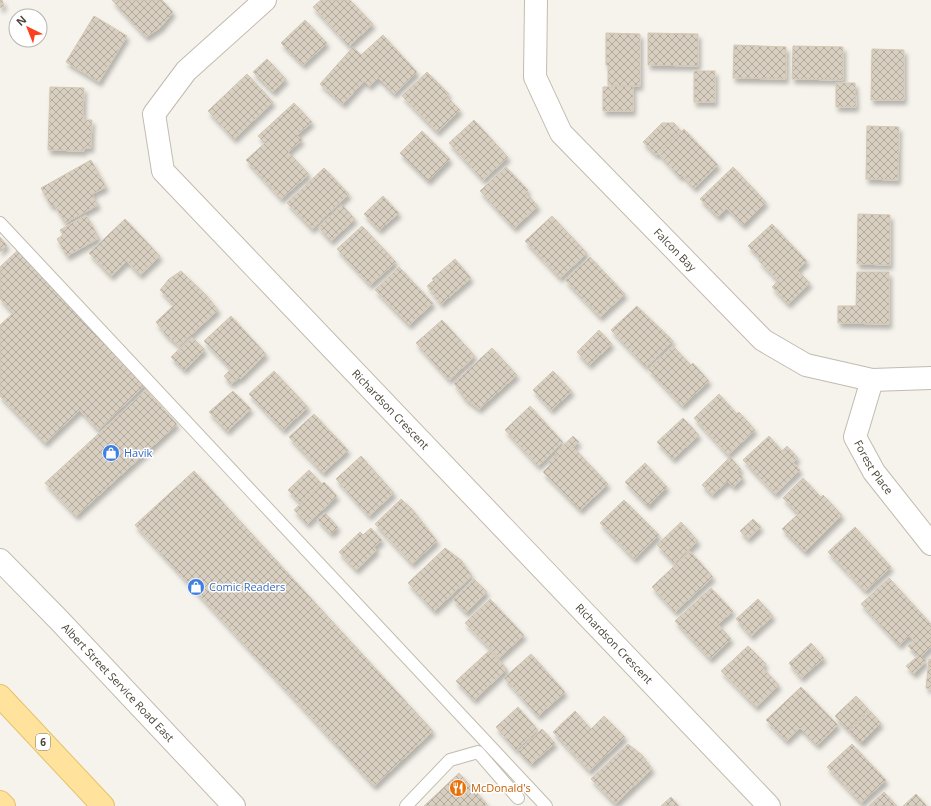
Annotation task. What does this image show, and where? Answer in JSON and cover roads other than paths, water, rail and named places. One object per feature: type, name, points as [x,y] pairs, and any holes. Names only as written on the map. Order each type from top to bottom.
[{"type":"main road","name":"6","points":[[0,696],[103,806]]},
{"type":"main road","points":[[0,802],[4,806]]},
{"type":"street","name":"Richardson Crescent","points":[[265,0],[186,71],[154,114],[163,171],[769,806]]},
{"type":"street","name":"Falcon Bay","points":[[536,0],[535,77],[561,133],[762,340],[806,365],[872,380],[931,378]]},
{"type":"street","name":"Forest Place","points":[[872,380],[855,437],[874,472],[931,544]]},
{"type":"street","name":"Albert Street Service Road East","points":[[0,560],[58,619],[234,806]]},
{"type":"lane","points":[[0,223],[546,806]]},
{"type":"lane","points":[[406,806],[450,760],[478,752],[518,798]]},
{"type":"place","name":"Havik","points":[[111,453]]},
{"type":"place","name":"Comic Readers","points":[[196,587]]},
{"type":"place","name":"McDonald's","points":[[458,788]]}]
